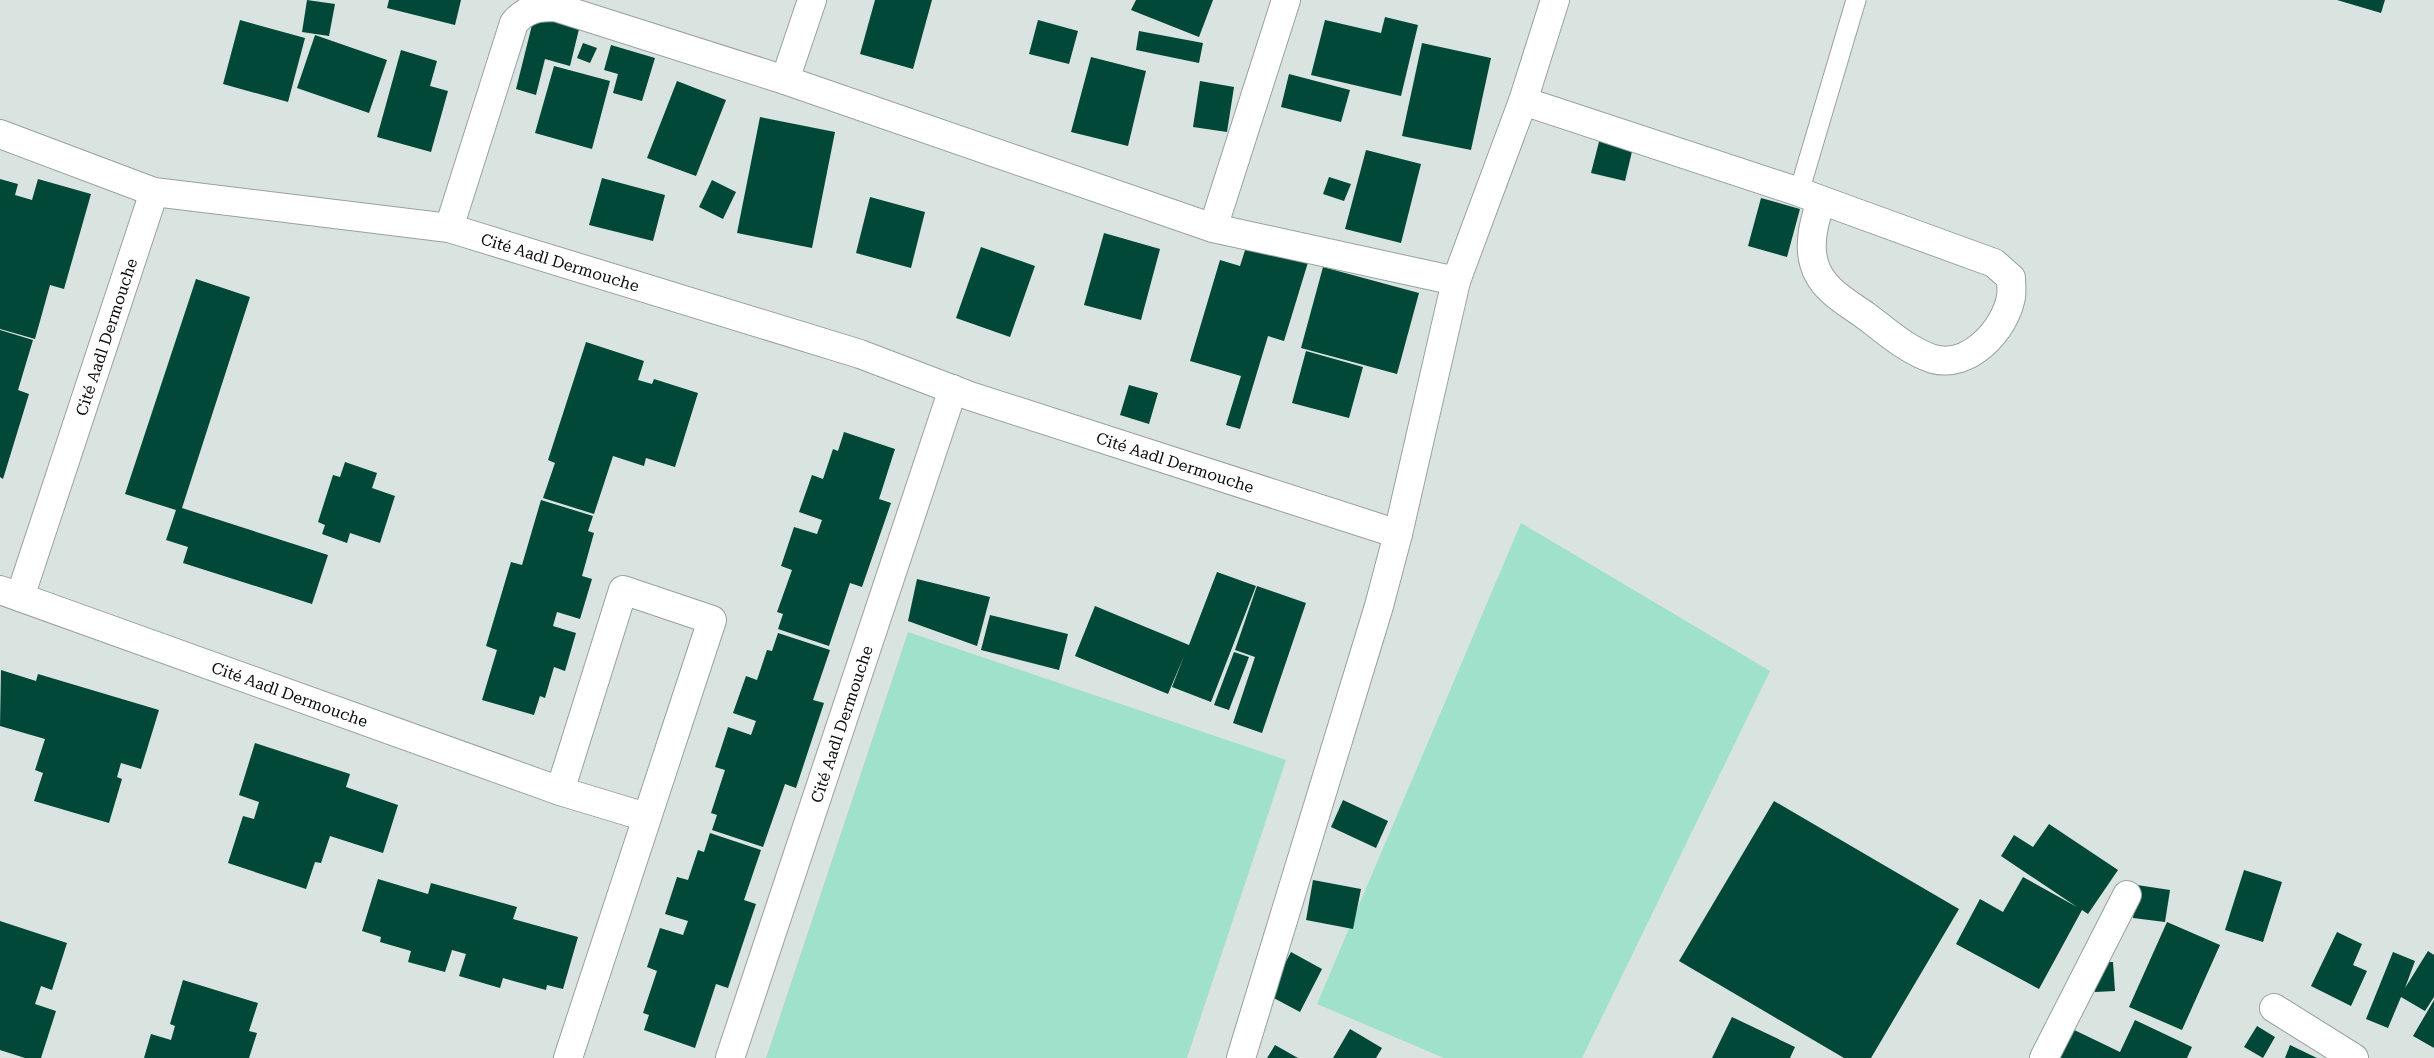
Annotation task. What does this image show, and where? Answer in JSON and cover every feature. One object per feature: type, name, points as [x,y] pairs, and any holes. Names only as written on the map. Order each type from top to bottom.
[{"type":"street","points":[[785,80],[812,0]]},
{"type":"street","points":[[1213,228],[1286,0]]},
{"type":"street","points":[[1240,1058],[1379,606],[1398,534],[1456,281],[1523,101],[1555,0]]},
{"type":"street","points":[[449,228],[514,23],[523,13],[537,7],[555,7],[574,11],[785,80],[1213,228],[1456,281]]},
{"type":"street","points":[[1523,101],[1810,196],[1994,263],[2011,278],[2011,297],[2003,320],[1981,347],[1956,360],[1934,359],[1907,346],[1825,287],[1814,263],[1811,238],[1810,196]]},
{"type":"street","name":"Cité Aadl Dermouche","points":[[0,134],[154,192],[449,228],[860,354],[953,389],[1398,534]]},
{"type":"street","name":"Cité Aadl Dermouche","points":[[154,192],[10,594],[560,791],[646,817]]},
{"type":"street","name":"Cité Aadl Dermouche","points":[[730,1058],[953,389]]},
{"type":"street","points":[[560,791],[624,590],[712,620],[568,1058]]},
{"type":"street","points":[[2044,1058],[2127,895]]},
{"type":"street","points":[[2274,1008],[2354,1058]]},
{"type":"lane","points":[[1810,196],[1856,0]]},
{"type":"green space","points":[[1521,523],[1770,671],[1582,1058],[1444,1058],[1317,1004]]},
{"type":"green space","points":[[908,632],[1286,760],[1187,1058],[766,1058]]},
{"type":"building","points":[[307,0],[335,4],[329,36],[302,32]]},
{"type":"building","points":[[389,0],[461,0],[455,25],[387,8]]},
{"type":"building","points":[[875,0],[932,0],[913,69],[860,54]]},
{"type":"building","points":[[1136,0],[1213,0],[1199,37],[1131,10]]},
{"type":"building","points":[[2337,0],[2385,0],[2381,13]]},
{"type":"building","points":[[535,13],[580,25],[570,66],[545,59],[536,95],[516,89]]},
{"type":"building","points":[[1385,17],[1418,25],[1401,96],[1311,75],[1325,20],[1381,33]]},
{"type":"building","points":[[240,20],[305,38],[288,102],[223,84]]},
{"type":"building","points":[[1038,20],[1078,31],[1069,64],[1029,54]]},
{"type":"building","points":[[1139,31],[1203,43],[1199,63],[1136,50]]},
{"type":"building","points":[[315,35],[387,60],[369,113],[297,88]]},
{"type":"building","points":[[583,43],[597,48],[590,63],[577,58]]},
{"type":"building","points":[[1422,43],[1491,58],[1471,150],[1402,136]]},
{"type":"building","points":[[611,45],[655,58],[642,101],[613,93],[618,74],[604,70]]},
{"type":"building","points":[[401,50],[437,61],[430,86],[448,91],[431,152],[377,137]]},
{"type":"building","points":[[1091,57],[1146,71],[1128,146],[1071,132]]},
{"type":"building","points":[[554,66],[610,81],[592,149],[535,133]]},
{"type":"building","points":[[1289,74],[1350,90],[1341,122],[1281,107]]},
{"type":"building","points":[[677,81],[726,100],[696,176],[647,158]]},
{"type":"building","points":[[1200,81],[1234,87],[1227,132],[1193,127]]},
{"type":"building","points":[[760,117],[835,132],[812,248],[737,233]]},
{"type":"building","points":[[1601,134],[1634,143],[1625,181],[1591,173]]},
{"type":"building","points":[[1366,150],[1421,164],[1401,243],[1345,229]]},
{"type":"building","points":[[1329,177],[1351,184],[1344,201],[1323,194]]},
{"type":"building","points":[[602,178],[665,195],[653,241],[589,225]]},
{"type":"building","points":[[0,179],[18,184],[15,195],[32,200],[38,179],[91,194],[64,289],[50,285],[35,339],[0,329]]},
{"type":"building","points":[[712,180],[736,192],[723,219],[699,207]]},
{"type":"building","points":[[870,197],[925,212],[911,268],[856,253]]},
{"type":"building","points":[[1761,198],[1800,209],[1787,257],[1748,246]]},
{"type":"building","points":[[1104,233],[1160,249],[1141,320],[1084,305]]},
{"type":"building","points":[[1248,241],[1309,259],[1284,341],[1268,336],[1240,429],[1226,425],[1241,376],[1190,361],[1220,260],[1240,266]]},
{"type":"building","points":[[981,247],[1035,266],[1010,337],[956,318]]},
{"type":"building","points":[[1323,267],[1419,293],[1397,374],[1301,348]]},
{"type":"building","points":[[196,279],[250,297],[182,508],[328,555],[312,604],[183,563],[188,547],[166,540],[176,510],[125,494]]},
{"type":"building","points":[[0,330],[33,340],[18,390],[29,394],[3,479],[0,477]]},
{"type":"building","points":[[586,342],[644,361],[638,380],[652,384],[654,379],[698,393],[675,467],[646,458],[644,466],[613,456],[594,514],[543,498],[555,463],[548,460]]},
{"type":"building","points":[[1306,351],[1363,367],[1349,418],[1292,403]]},
{"type":"building","points":[[1129,385],[1158,393],[1149,424],[1120,415]]},
{"type":"building","points":[[844,432],[895,449],[879,499],[891,503],[862,587],[850,583],[829,646],[778,629],[783,614],[777,612],[792,570],[781,566],[794,527],[817,534],[822,520],[799,512],[812,475],[823,479],[833,449],[838,451]]},
{"type":"building","points":[[345,462],[377,473],[372,488],[395,496],[380,543],[350,533],[347,543],[322,534],[325,525],[318,522],[333,475],[340,477]]},
{"type":"building","points":[[541,500],[593,516],[588,531],[594,533],[582,576],[592,579],[580,619],[557,612],[553,626],[576,633],[565,671],[554,667],[545,698],[540,696],[534,715],[482,700],[497,650],[486,646],[511,562],[522,565]]},
{"type":"building","points":[[1217,572],[1256,586],[1211,702],[1172,687],[1184,656],[1168,694],[1075,656],[1095,606],[1189,645]]},
{"type":"building","points":[[917,579],[990,597],[977,646],[908,621]]},
{"type":"building","points":[[1257,586],[1306,603],[1262,733],[1233,723],[1255,657],[1235,650]]},
{"type":"building","points":[[990,615],[1068,634],[1059,670],[981,650]]},
{"type":"building","points":[[778,633],[830,650],[813,700],[824,703],[796,788],[785,784],[763,847],[712,830],[717,815],[711,813],[725,770],[715,767],[728,727],[751,735],[756,721],[733,713],[746,676],[757,680],[767,650],[772,651]]},
{"type":"building","points":[[1234,652],[1249,657],[1229,710],[1214,705]]},
{"type":"building","points":[[1,670],[36,681],[38,674],[159,710],[141,769],[121,763],[117,777],[122,779],[109,823],[34,801],[43,773],[35,770],[45,739],[0,726]]},
{"type":"building","points":[[255,743],[350,774],[346,787],[398,805],[383,853],[330,836],[321,863],[315,862],[306,889],[228,863],[243,816],[254,819],[259,802],[239,795]]},
{"type":"building","points":[[1343,800],[1388,821],[1376,848],[1331,827]]},
{"type":"building","points":[[1774,801],[1959,909],[1871,1058],[1844,1058],[1679,961]]},
{"type":"building","points":[[2049,824],[2118,870],[2088,914],[2082,910],[2039,989],[1956,944],[1980,899],[2003,912],[2023,877],[2077,907],[2001,856],[2014,835],[2033,847]]},
{"type":"building","points":[[710,833],[761,850],[744,900],[756,904],[728,988],[716,984],[695,1048],[644,1030],[649,1015],[643,1013],[657,971],[647,967],[660,928],[683,935],[688,921],[665,914],[677,877],[688,880],[698,850],[704,852]]},
{"type":"building","points":[[2244,870],[2282,882],[2263,942],[2225,930]]},
{"type":"building","points":[[378,879],[428,894],[431,883],[517,907],[513,919],[578,937],[563,989],[547,985],[546,990],[503,978],[500,988],[459,976],[466,954],[452,950],[445,972],[408,962],[411,951],[380,942],[381,937],[362,931]]},
{"type":"building","points":[[1313,880],[1361,889],[1353,929],[1306,920]]},
{"type":"building","points":[[2137,885],[2170,890],[2165,922],[2133,918]]},
{"type":"building","points":[[0,921],[67,943],[52,990],[41,986],[35,1004],[56,1011],[41,1058],[25,1058],[0,1050]]},
{"type":"building","points":[[2167,922],[2220,945],[2182,1030],[2129,1007]]},
{"type":"building","points":[[2337,932],[2362,944],[2353,965],[2367,971],[2351,1006],[2311,986]]},
{"type":"building","points":[[2428,951],[2434,955],[2434,997],[2425,1011],[2401,997],[2388,1028],[2366,1019],[2393,952],[2415,961],[2405,988]]},
{"type":"building","points":[[1291,952],[1322,969],[1300,1012],[1268,995]]},
{"type":"building","points":[[2094,962],[2113,962],[2115,991],[2095,992]]},
{"type":"building","points":[[183,980],[258,1003],[249,1031],[257,1033],[249,1058],[144,1058],[151,1034],[171,1040],[175,1026],[170,1024]]},
{"type":"building","points":[[2434,1000],[2434,1048],[2413,1036]]},
{"type":"building","points":[[1732,1017],[1795,1047],[1790,1058],[1712,1058]]},
{"type":"building","points":[[2135,1020],[2192,1047],[2187,1058],[2054,1058],[2068,1027],[2120,1052]]},
{"type":"building","points":[[2257,1026],[2275,1037],[2263,1058],[2244,1047]]},
{"type":"building","points":[[1350,1029],[1382,1048],[1376,1058],[1333,1058]]},
{"type":"building","points":[[1275,1045],[1298,1058],[1267,1058]]},
{"type":"building","points":[[2290,1045],[2317,1058],[2285,1058]]}]
